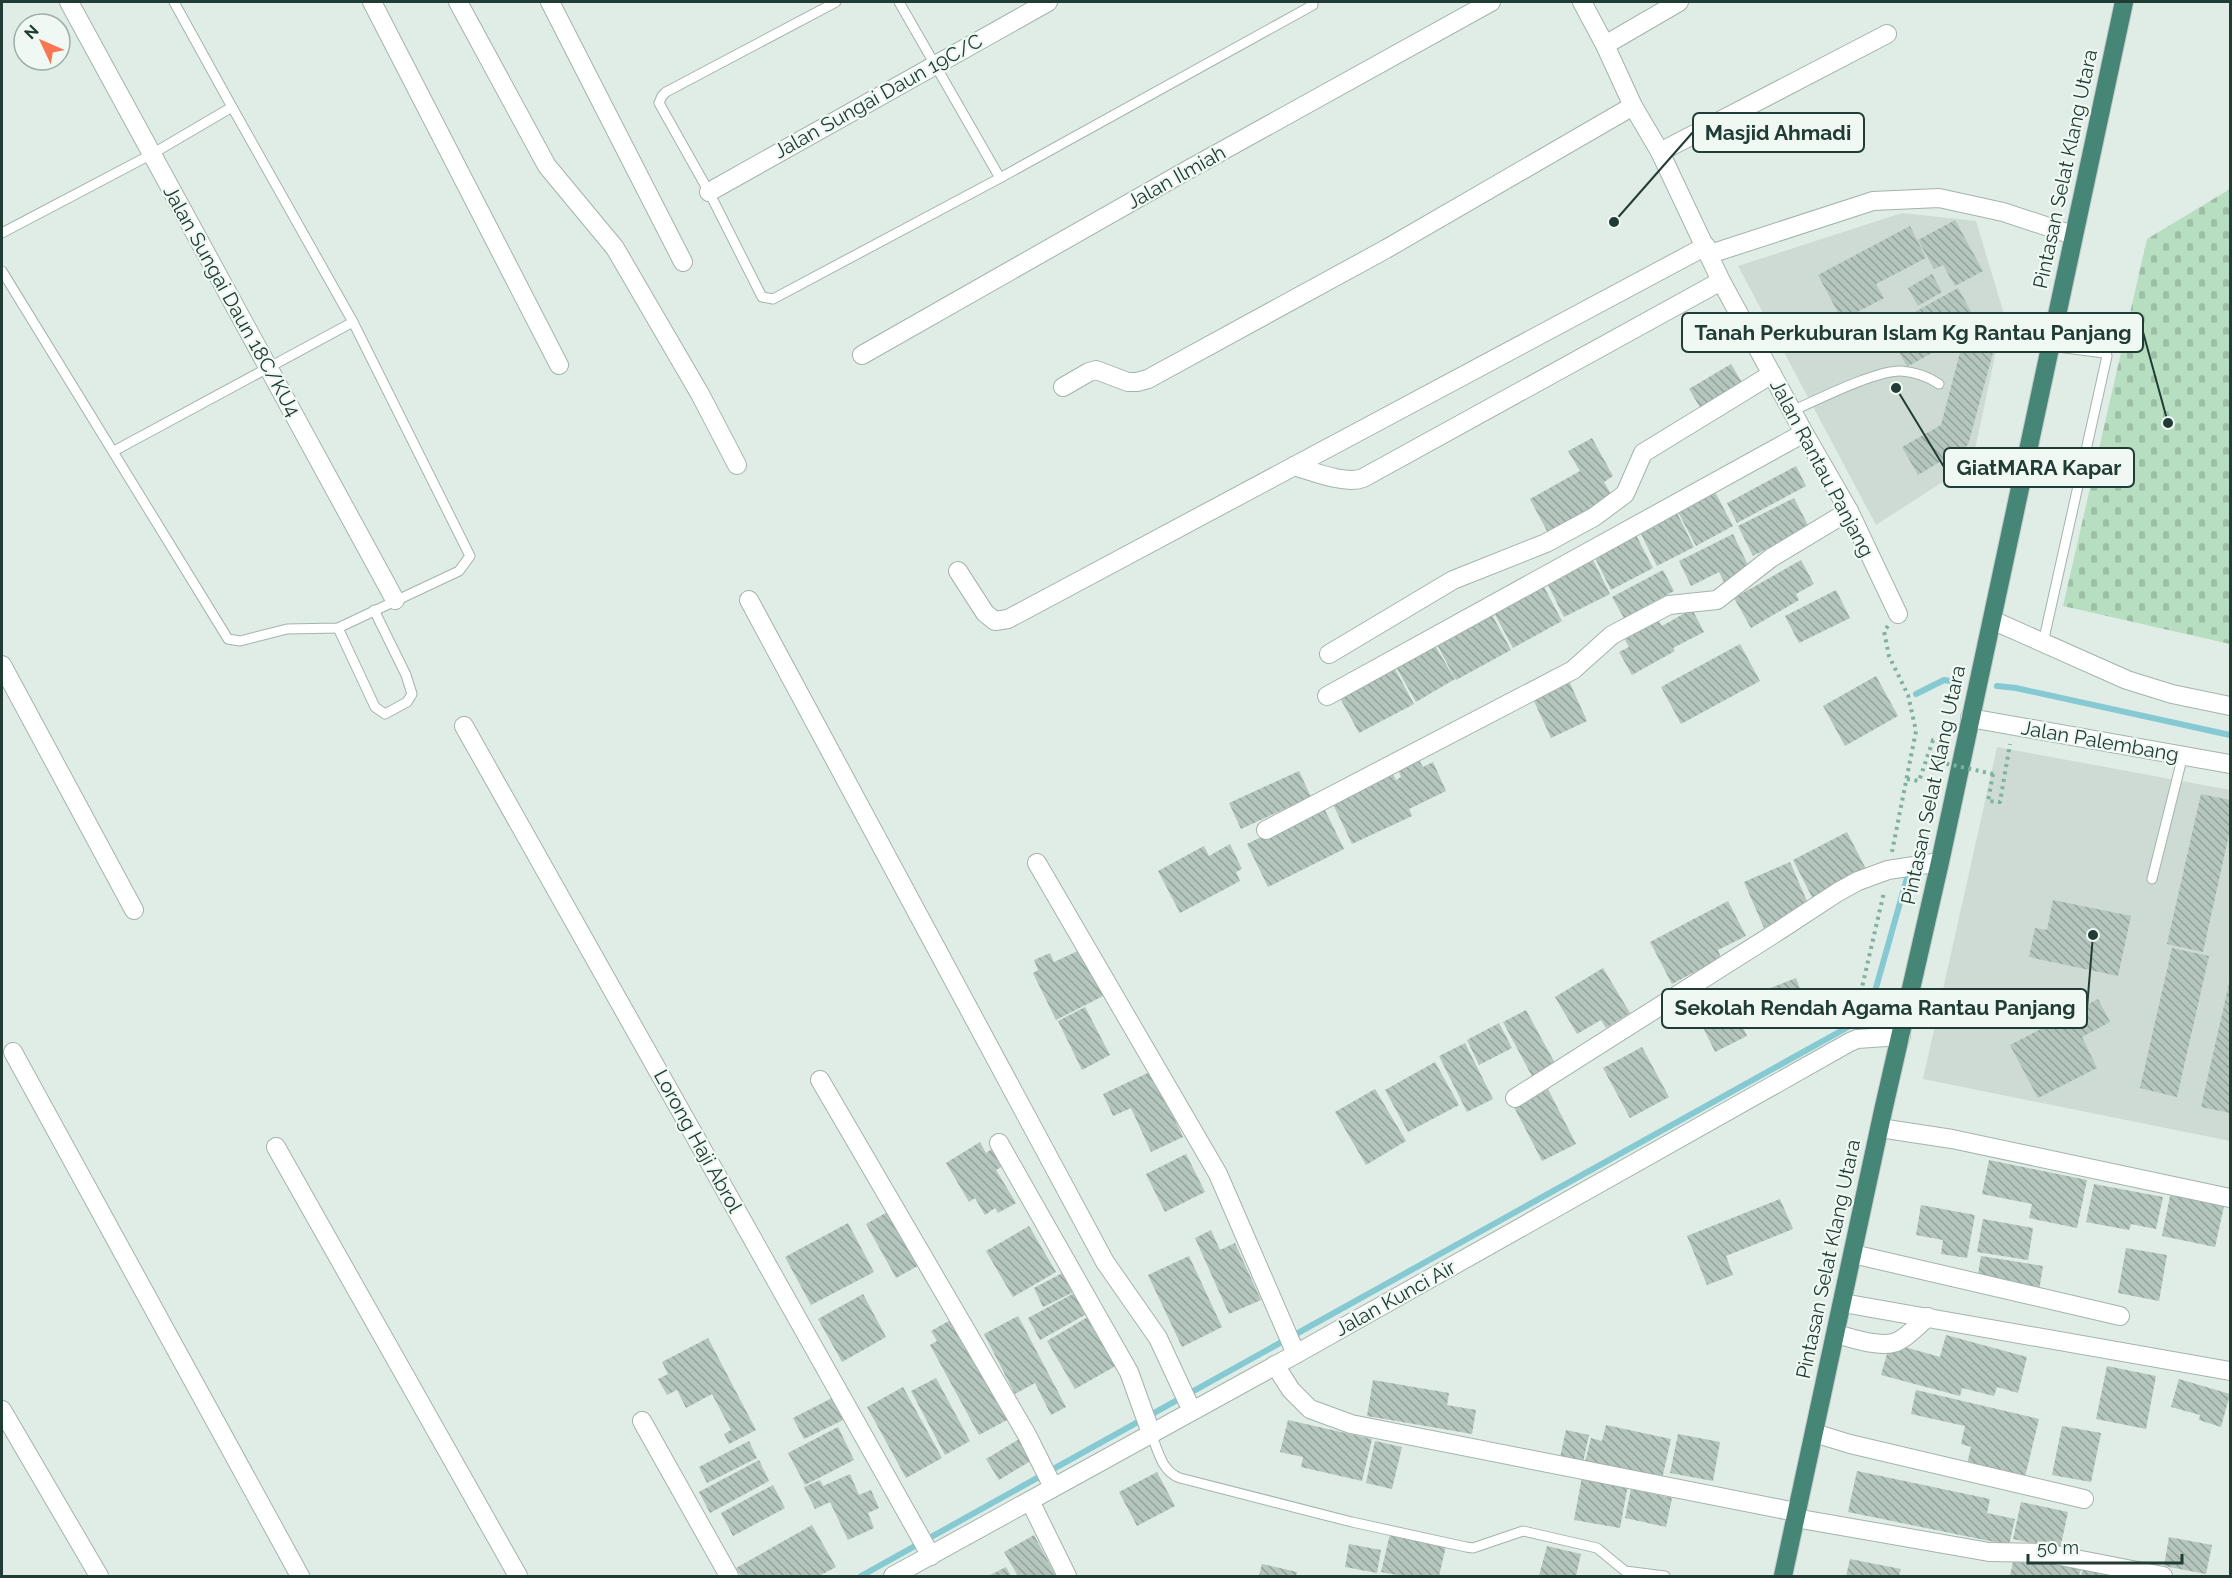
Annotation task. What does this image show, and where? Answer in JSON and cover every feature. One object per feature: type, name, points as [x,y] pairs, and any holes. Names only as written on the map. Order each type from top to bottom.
[{"type":"highway","name":"Pintasan Selat Klang Utara","points":[[1783,1576],[1940,862],[2124,2]]},
{"type":"street","name":"Jalan Sungai Daun 18C/KU4","points":[[69,2],[395,600]]},
{"type":"street","points":[[372,2],[559,365]]},
{"type":"street","points":[[458,2],[547,166],[615,248],[700,393],[737,465]]},
{"type":"street","points":[[550,2],[683,262]]},
{"type":"street","name":"Jalan Sungai Daun 19C/C","points":[[709,192],[1048,2]]},
{"type":"street","name":"Jalan Ilmiah","points":[[862,356],[1184,171],[1491,2]]},
{"type":"street","name":"Jalan Rantau Panjang","points":[[1582,2],[1633,106],[1660,152],[1721,281],[1849,511],[1898,614]]},
{"type":"street","points":[[1605,45],[1680,2]]},
{"type":"street","points":[[1660,152],[1887,34]]},
{"type":"street","points":[[1063,387],[1096,370],[1128,382],[1148,379],[1386,249],[1633,106]]},
{"type":"street","points":[[958,571],[985,614],[995,621],[1008,619],[1294,466],[1708,250],[1873,201],[1939,198],[2003,212],[2073,235]]},
{"type":"street","points":[[1294,466],[1347,480],[1356,481],[1363,478],[1721,281]]},
{"type":"street","points":[[1329,654],[1453,580],[1546,543],[1594,517],[1625,494],[1642,453],[1772,374]]},
{"type":"street","points":[[1327,696],[1804,433]]},
{"type":"street","points":[[1266,830],[1573,670],[1612,635],[1669,605],[1717,600],[1770,558],[1849,511]]},
{"type":"street","points":[[749,600],[1105,1262],[1158,1338],[1187,1401]]},
{"type":"street","points":[[1992,620],[2127,680],[2172,694],[2230,706]]},
{"type":"street","points":[[2,665],[134,910]]},
{"type":"street","name":"Jalan Palembang","points":[[1970,718],[2230,764]]},
{"type":"street","name":"Lorong Haji Abrol","points":[[464,726],[926,1546]]},
{"type":"street","points":[[1515,1098],[1838,891],[1888,870],[1940,862]]},
{"type":"street","points":[[1037,863],[1218,1174],[1291,1344]]},
{"type":"street","name":"Jalan Kunci Air","points":[[893,1576],[926,1546],[1030,1501],[1049,1478],[1187,1401],[1275,1365],[1291,1344],[1850,1042],[1901,1036]]},
{"type":"street","points":[[13,1052],[300,1576]]},
{"type":"street","points":[[820,1080],[1027,1435],[1049,1478]]},
{"type":"street","points":[[1880,1128],[1952,1139],[2230,1198]]},
{"type":"street","points":[[999,1143],[1129,1372],[1148,1423]]},
{"type":"street","points":[[276,1147],[518,1576]]},
{"type":"street","points":[[1853,1254],[2120,1316]]},
{"type":"street","points":[[1843,1303],[2230,1371]]},
{"type":"street","points":[[1836,1334],[1873,1342],[1893,1343],[1928,1317]]},
{"type":"street","points":[[1275,1365],[1291,1390],[1310,1409],[1351,1424],[1796,1515],[1854,1529],[1989,1552],[2045,1553],[2163,1576]]},
{"type":"street","points":[[2,1410],[99,1576]]},
{"type":"street","points":[[642,1421],[729,1576]]},
{"type":"street","points":[[1814,1433],[1850,1444],[2085,1499]]},
{"type":"street","points":[[1030,1501],[1067,1576]]},
{"type":"lane","points":[[2,271],[228,639],[240,641],[287,629],[338,628],[459,571],[470,556],[353,322],[174,2]]},
{"type":"lane","points":[[836,2],[662,96],[659,103],[709,192],[762,297],[767,300],[773,299],[1000,178],[1312,5],[1311,2]]},
{"type":"lane","points":[[899,2],[1000,178]]},
{"type":"lane","points":[[2,233],[152,154],[232,107]]},
{"type":"lane","points":[[114,451],[353,322]]},
{"type":"lane","points":[[2043,643],[2107,356],[2104,353],[2050,346]]},
{"type":"lane","points":[[1792,411],[1873,377],[1899,371],[1925,375],[1939,384]]},
{"type":"lane","points":[[338,628],[375,707],[386,714],[407,702],[412,694],[406,675],[374,610]]},
{"type":"lane","points":[[2152,879],[2183,755]]},
{"type":"lane","points":[[1148,1423],[1165,1468],[1173,1476],[1352,1522],[1466,1547],[1473,1548],[1523,1531],[1597,1548],[1625,1570],[1665,1576]]},
{"type":"path","points":[[1856,1015],[1916,731],[1908,695],[1889,656],[1884,639],[1884,631],[1898,614]]},
{"type":"path","points":[[1907,778],[1919,781],[1934,740],[1943,742],[1939,762],[1993,774],[1988,801],[2000,802],[2005,767]]},
{"type":"shaded area","points":[[1902,213],[1976,221],[2004,314],[1972,463],[1876,525],[1738,266]]},
{"type":"shaded area","points":[[1997,747],[2230,790],[2230,1141],[1923,1079]]},
{"type":"green space","points":[[2230,189],[2230,644],[2063,606],[2147,239]]},
{"type":"building","points":[[1955,220],[1983,271],[1955,286],[1943,265],[1934,269],[1918,240]]},
{"type":"building","points":[[1910,226],[1926,258],[1876,284],[1884,298],[1842,320],[1818,275]]},
{"type":"building","points":[[1932,274],[1942,292],[1918,306],[1908,288]]},
{"type":"building","points":[[1958,288],[1979,326],[1907,367],[1886,328]]},
{"type":"building","points":[[1963,341],[1994,349],[1968,445],[1918,475],[1902,447],[1941,425]]},
{"type":"building","points":[[1731,364],[1743,384],[1701,409],[1689,389]]},
{"type":"building","points":[[1592,438],[1613,476],[1604,482],[1612,496],[1548,533],[1530,499],[1580,471],[1568,451]]},
{"type":"building","points":[[1796,466],[1806,486],[1737,523],[1727,503]]},
{"type":"building","points":[[1715,492],[1733,526],[1696,546],[1678,512]]},
{"type":"building","points":[[1794,498],[1809,527],[1753,556],[1738,526]]},
{"type":"building","points":[[1677,513],[1694,547],[1657,566],[1640,532]]},
{"type":"building","points":[[1635,533],[1653,568],[1611,590],[1593,554]]},
{"type":"building","points":[[1733,534],[1750,569],[1724,582],[1719,572],[1691,586],[1679,561]]},
{"type":"building","points":[[1591,556],[1610,594],[1564,617],[1545,579]]},
{"type":"building","points":[[1801,560],[1814,584],[1796,594],[1799,600],[1751,628],[1734,598]]},
{"type":"building","points":[[1663,570],[1674,591],[1624,618],[1612,597]]},
{"type":"building","points":[[1542,583],[1562,621],[1513,648],[1492,609]]},
{"type":"building","points":[[1836,590],[1850,618],[1799,643],[1785,616]]},
{"type":"building","points":[[1692,609],[1704,632],[1673,648],[1675,651],[1632,675],[1619,652],[1629,647],[1624,638],[1658,620],[1662,626]]},
{"type":"building","points":[[1490,611],[1511,650],[1456,680],[1435,641]]},
{"type":"building","points":[[1434,644],[1455,679],[1416,702],[1396,667]]},
{"type":"building","points":[[1740,644],[1760,681],[1681,724],[1661,687]]},
{"type":"building","points":[[1395,669],[1414,704],[1359,733],[1340,698]]},
{"type":"building","points":[[1876,676],[1898,716],[1845,746],[1823,706]]},
{"type":"building","points":[[1569,681],[1587,721],[1551,738],[1533,699]]},
{"type":"building","points":[[1419,760],[1423,767],[1433,762],[1446,791],[1409,809],[1412,816],[1352,844],[1331,800],[1392,772],[1396,780],[1401,777],[1398,770]]},
{"type":"building","points":[[1299,771],[1311,797],[1241,829],[1229,803]]},
{"type":"building","points":[[2201,794],[2230,800],[2230,830],[2203,952],[2167,944]]},
{"type":"building","points":[[1323,806],[1344,849],[1268,887],[1247,844]]},
{"type":"building","points":[[1847,832],[1868,873],[1814,901],[1793,860]]},
{"type":"building","points":[[1230,844],[1242,869],[1236,872],[1240,881],[1180,913],[1158,871],[1204,846],[1209,856]]},
{"type":"building","points":[[1790,862],[1810,908],[1764,928],[1744,882]]},
{"type":"building","points":[[2053,900],[2131,916],[2118,976],[2029,957],[2035,928],[2047,930]]},
{"type":"building","points":[[1728,901],[1746,936],[1718,950],[1721,958],[1672,984],[1650,942]]},
{"type":"building","points":[[2172,948],[2209,956],[2177,1097],[2140,1088]]},
{"type":"building","points":[[1082,949],[1105,995],[1056,1020],[1033,973],[1038,970],[1034,960],[1050,953],[1054,962]]},
{"type":"building","points":[[1603,968],[1630,1013],[1606,1028],[1601,1020],[1577,1034],[1555,997]]},
{"type":"building","points":[[1796,978],[1808,1009],[1756,1029],[1744,998]]},
{"type":"building","points":[[2230,979],[2230,1113],[2201,1107]]},
{"type":"building","points":[[2098,999],[2110,1022],[2082,1037],[2097,1068],[2038,1098],[2010,1045]]},
{"type":"building","points":[[1732,1005],[1747,1036],[1715,1052],[1700,1021]]},
{"type":"building","points":[[1085,1007],[1110,1055],[1082,1070],[1058,1021]]},
{"type":"building","points":[[1526,1010],[1556,1065],[1533,1078],[1503,1022]]},
{"type":"building","points":[[1499,1023],[1512,1048],[1479,1065],[1467,1040]]},
{"type":"building","points":[[1465,1043],[1493,1099],[1467,1112],[1439,1056]]},
{"type":"building","points":[[1642,1047],[1669,1097],[1630,1118],[1603,1068]]},
{"type":"building","points":[[1435,1062],[1459,1105],[1408,1132],[1385,1090]]},
{"type":"building","points":[[1152,1071],[1183,1137],[1151,1152],[1131,1108],[1113,1116],[1103,1094]]},
{"type":"building","points":[[1375,1089],[1406,1141],[1366,1165],[1335,1112]]},
{"type":"building","points":[[1548,1089],[1576,1144],[1542,1161],[1514,1107]]},
{"type":"building","points":[[980,1142],[986,1153],[993,1148],[1003,1166],[996,1170],[1016,1203],[998,1213],[995,1208],[985,1215],[975,1198],[969,1202],[946,1163]]},
{"type":"building","points":[[1186,1154],[1205,1192],[1165,1212],[1146,1174]]},
{"type":"building","points":[[1989,1160],[2087,1180],[2077,1228],[2029,1218],[2032,1204],[1982,1194]]},
{"type":"building","points":[[2094,1184],[2163,1197],[2156,1229],[2131,1224],[2129,1230],[2086,1222]]},
{"type":"building","points":[[2171,1191],[2225,1202],[2215,1247],[2162,1236]]},
{"type":"building","points":[[1780,1199],[1793,1229],[1726,1256],[1733,1275],[1707,1285],[1687,1236]]},
{"type":"building","points":[[1921,1205],[1975,1215],[1967,1258],[1941,1254],[1943,1240],[1916,1235]]},
{"type":"building","points":[[893,1209],[923,1263],[896,1278],[866,1224]]},
{"type":"building","points":[[1983,1219],[2033,1228],[2028,1260],[1977,1252]]},
{"type":"building","points":[[848,1223],[874,1272],[811,1305],[785,1257]]},
{"type":"building","points":[[1029,1226],[1056,1272],[1013,1297],[986,1251]]},
{"type":"building","points":[[1211,1230],[1220,1250],[1235,1243],[1261,1300],[1229,1314],[1195,1238]]},
{"type":"building","points":[[2126,1248],[2167,1255],[2159,1301],[2118,1293]]},
{"type":"building","points":[[1189,1256],[1222,1327],[1182,1347],[1148,1275]]},
{"type":"building","points":[[1981,1256],[2043,1266],[2039,1291],[1977,1280]]},
{"type":"building","points":[[1068,1270],[1078,1290],[1043,1307],[1034,1288]]},
{"type":"building","points":[[1080,1290],[1092,1311],[1040,1340],[1028,1318]]},
{"type":"building","points":[[863,1294],[886,1337],[842,1362],[818,1319]]},
{"type":"building","points":[[1093,1314],[1121,1363],[1075,1389],[1047,1341]]},
{"type":"building","points":[[1018,1316],[1066,1407],[1051,1415],[1035,1383],[1015,1394],[984,1334]]},
{"type":"building","points":[[954,1318],[1009,1419],[979,1435],[930,1345],[937,1341],[931,1331]]},
{"type":"building","points":[[1946,1335],[2027,1357],[2018,1393],[1997,1387],[1994,1396],[1962,1388],[1960,1396],[1881,1375],[1890,1343],[1940,1357]]},
{"type":"building","points":[[708,1338],[756,1430],[729,1444],[724,1434],[731,1430],[712,1394],[686,1408],[677,1390],[667,1395],[658,1379],[668,1374],[662,1362]]},
{"type":"building","points":[[2107,1366],[2156,1376],[2146,1429],[2096,1419]]},
{"type":"building","points":[[936,1378],[970,1441],[945,1455],[911,1391]]},
{"type":"building","points":[[2179,1379],[2230,1394],[2221,1427],[2199,1420],[2200,1415],[2171,1407]]},
{"type":"building","points":[[1373,1380],[1449,1393],[1447,1405],[1476,1410],[1472,1434],[1367,1416]]},
{"type":"building","points":[[903,1387],[942,1458],[906,1478],[867,1407]]},
{"type":"building","points":[[1916,1390],[2039,1419],[2025,1477],[1967,1464],[1971,1447],[1961,1444],[1965,1426],[1911,1414]]},
{"type":"building","points":[[832,1398],[843,1420],[804,1439],[793,1418]]},
{"type":"building","points":[[1288,1420],[1372,1439],[1362,1481],[1301,1467],[1303,1457],[1280,1452]]},
{"type":"building","points":[[1606,1425],[1671,1439],[1662,1479],[1585,1462],[1591,1438],[1602,1441]]},
{"type":"building","points":[[2062,1426],[2101,1433],[2091,1482],[2052,1475]]},
{"type":"building","points":[[838,1427],[854,1460],[805,1485],[788,1453]]},
{"type":"building","points":[[1566,1430],[1589,1435],[1582,1467],[1559,1462]]},
{"type":"building","points":[[1678,1434],[1720,1442],[1713,1481],[1670,1473]]},
{"type":"building","points":[[1021,1438],[1034,1459],[999,1480],[986,1459]]},
{"type":"building","points":[[749,1441],[757,1458],[707,1483],[699,1467]]},
{"type":"building","points":[[1375,1441],[1402,1447],[1392,1489],[1366,1483]]},
{"type":"building","points":[[759,1460],[769,1481],[710,1513],[699,1492]]},
{"type":"building","points":[[1857,1471],[1990,1499],[1987,1513],[2015,1519],[2009,1545],[1848,1512]]},
{"type":"building","points":[[1157,1472],[1175,1506],[1137,1526],[1119,1492]]},
{"type":"building","points":[[850,1474],[859,1495],[871,1490],[879,1508],[868,1513],[874,1528],[848,1540],[830,1502],[815,1509],[804,1487],[820,1480],[823,1486]]},
{"type":"building","points":[[1582,1477],[1628,1485],[1620,1528],[1574,1520]]},
{"type":"building","points":[[773,1485],[785,1508],[733,1536],[721,1513]]},
{"type":"building","points":[[1631,1489],[1672,1498],[1666,1527],[1625,1518]]},
{"type":"building","points":[[2021,1502],[2068,1512],[2060,1549],[2013,1539]]},
{"type":"building","points":[[812,1525],[836,1567],[819,1576],[741,1576],[736,1568]]},
{"type":"building","points":[[1390,1534],[1446,1546],[1439,1576],[1402,1576],[1381,1572]]},
{"type":"building","points":[[1034,1535],[1056,1576],[1018,1576],[1004,1552]]},
{"type":"building","points":[[2169,1537],[2212,1545],[2206,1574],[2164,1566]]},
{"type":"building","points":[[1349,1544],[1381,1550],[1377,1573],[1345,1567]]},
{"type":"building","points":[[1547,1546],[1581,1554],[1576,1576],[1539,1576]]},
{"type":"building","points":[[2015,1552],[2082,1566],[2079,1576],[2010,1576]]},
{"type":"building","points":[[1850,1559],[1901,1569],[1899,1576],[1846,1576]]},
{"type":"building","points":[[1262,1564],[1297,1572],[1296,1576],[1259,1576]]},
{"type":"building","points":[[2084,1565],[2122,1576],[2081,1576]]},
{"type":"building","points":[[1006,1567],[1011,1576],[988,1576]]},
{"type":"waterway","points":[[1916,694],[1944,680],[1957,682]]},
{"type":"waterway","points":[[1997,686],[2016,688],[2230,735]]},
{"type":"waterway","points":[[861,1576],[1868,1016],[1907,878]]},
{"type":"place","name":"Masjid Ahmadi","points":[[1614,222]]},
{"type":"place","name":"GiatMARA Kapar","points":[[1896,388]]},
{"type":"place","name":"Tanah Perkuburan Islam Kg Rantau Panjang","points":[[2168,423]]},
{"type":"place","name":"Sekolah Rendah Agama Rantau Panjang","points":[[2093,935]]}]
